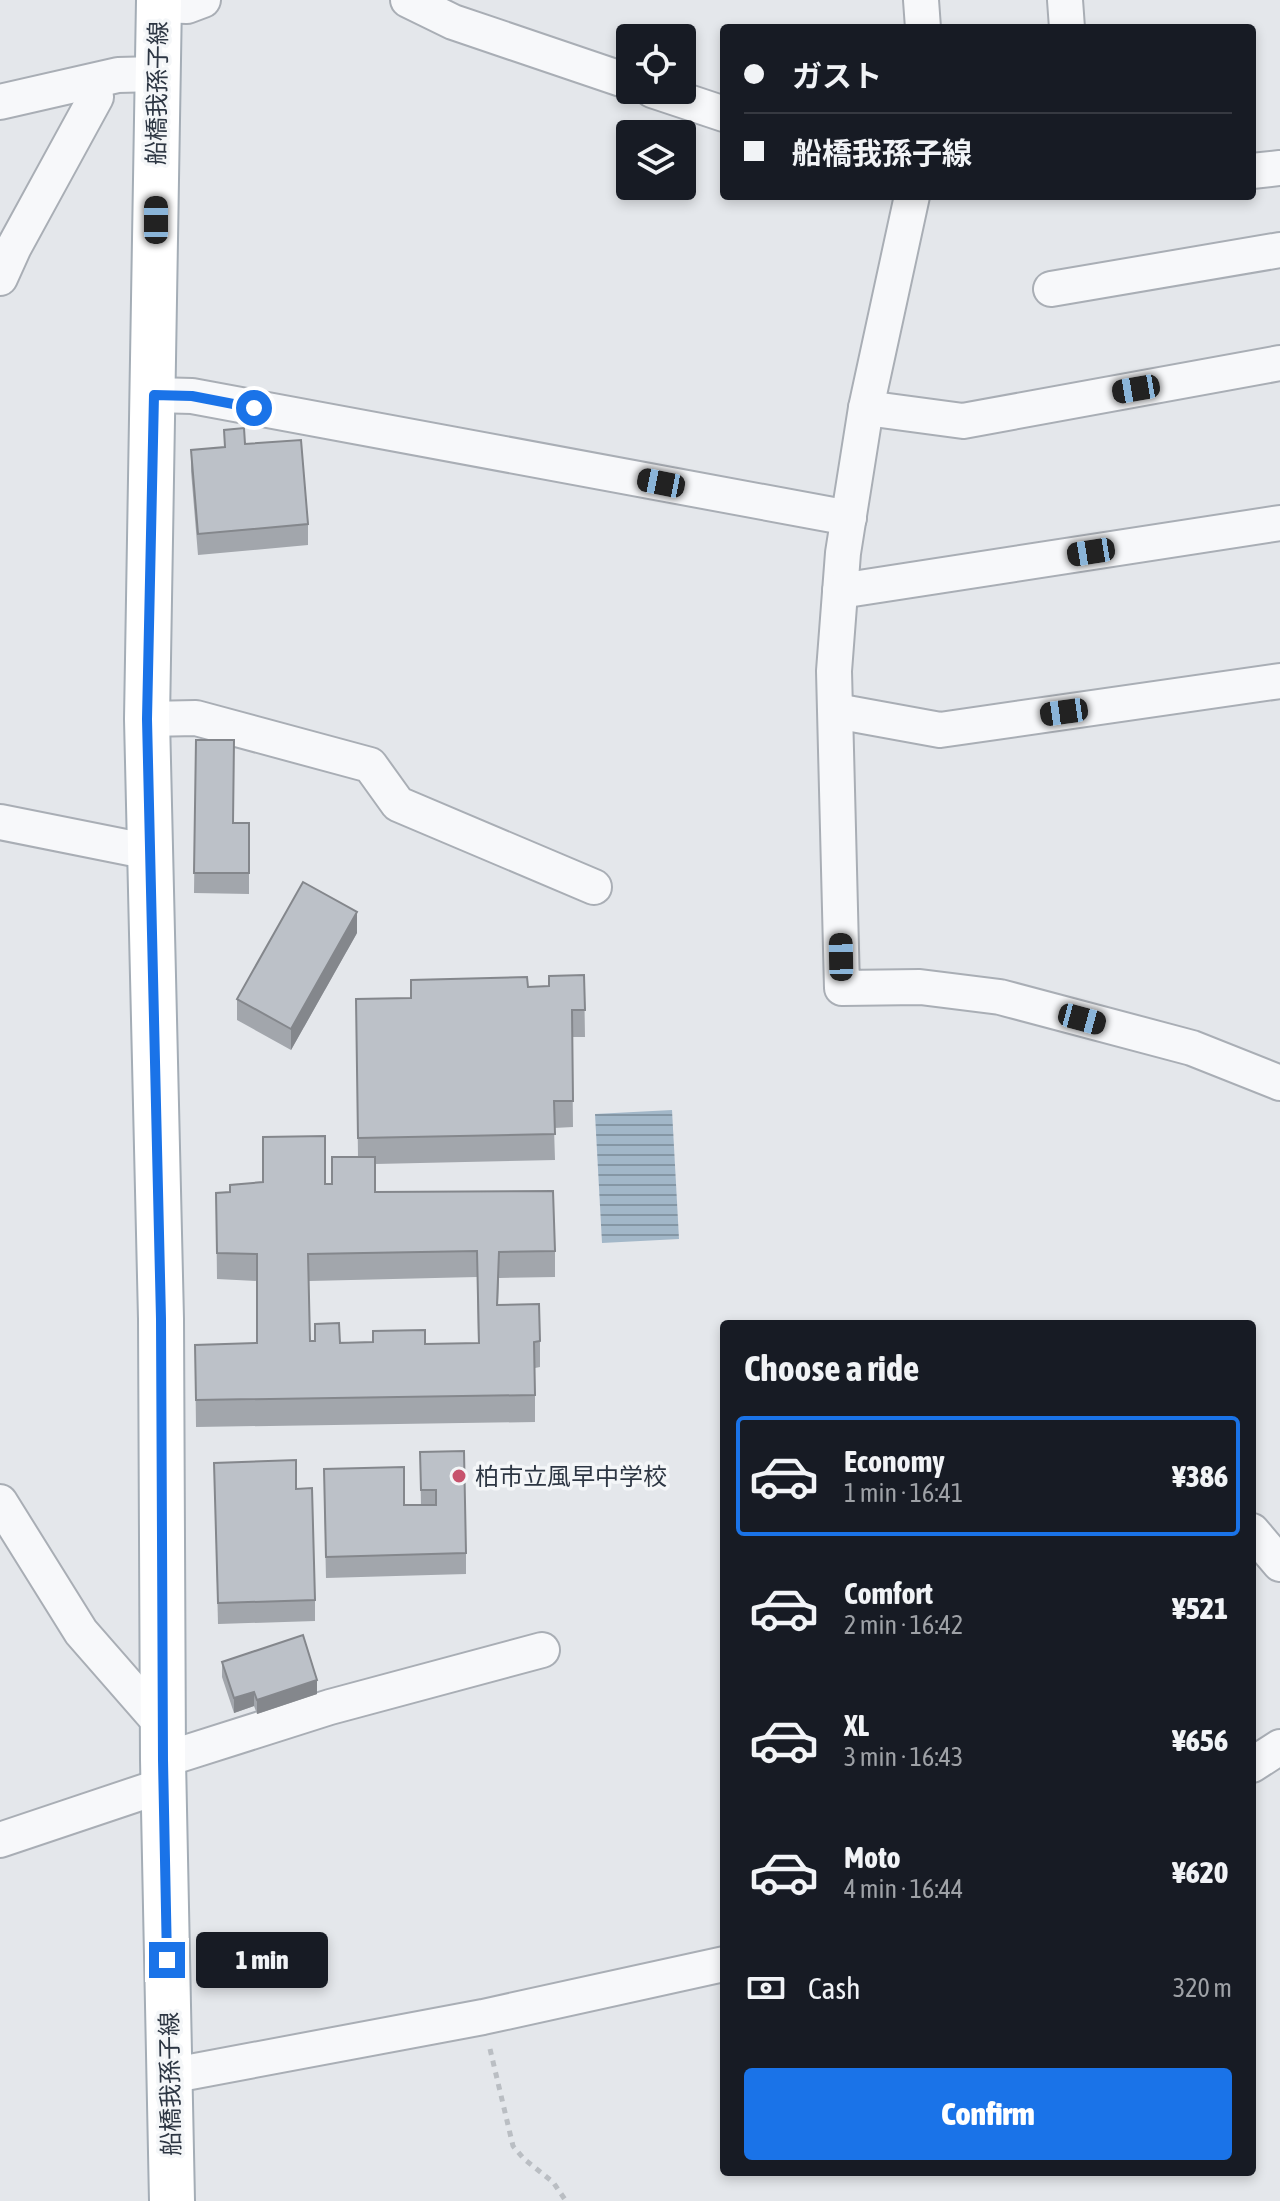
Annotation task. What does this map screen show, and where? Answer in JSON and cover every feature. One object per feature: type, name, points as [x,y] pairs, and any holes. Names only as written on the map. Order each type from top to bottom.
[{"type":"main road","name":"船橋我孫子線","points":[[159,3],[147,719],[161,1319],[164,1757],[172,2201]]},
{"type":"street","points":[[159,3],[187,6],[203,0]]},
{"type":"street","points":[[408,0],[453,22],[616,77]]},
{"type":"street","points":[[921,0],[923,24]]},
{"type":"street","points":[[1065,0],[1067,24]]},
{"type":"street","points":[[0,102],[118,75],[157,74]]},
{"type":"street","points":[[0,278],[90,111],[96,97],[93,82]]},
{"type":"street","points":[[694,104],[720,113]]},
{"type":"street","points":[[1256,171],[1280,168]]},
{"type":"street","points":[[911,200],[866,408],[843,553],[834,671],[842,988],[920,987],[1000,997],[1192,1048],[1280,1083]]},
{"type":"street","points":[[1051,289],[1280,250]]},
{"type":"street","points":[[866,408],[963,421],[1280,363]]},
{"type":"street","points":[[154,395],[192,396],[849,518]]},
{"type":"street","points":[[840,591],[1280,523]]},
{"type":"street","points":[[836,711],[940,730],[1280,681]]},
{"type":"street","points":[[147,719],[196,718],[370,765],[398,804],[594,887]]},
{"type":"street","points":[[0,822],[150,852]]},
{"type":"street","points":[[0,1502],[164,1757]]},
{"type":"street","points":[[1256,1536],[1280,1564]]},
{"type":"street","points":[[0,1840],[164,1757],[330,1707],[542,1650]]},
{"type":"street","points":[[1256,1762],[1280,1747]]},
{"type":"street","points":[[169,2076],[483,2017],[720,1965]]},
{"type":"path","points":[[483,2017],[513,2146],[553,2182],[566,2201]]},
{"type":"water","points":[[672,1110],[679,1239],[602,1243],[595,1114]]},
{"type":"building","points":[[244,428],[245,444],[301,440],[308,524],[198,534],[191,450],[225,447],[224,430]]},
{"type":"building","points":[[196,740],[234,740],[233,823],[249,823],[249,873],[194,873]]},
{"type":"building","points":[[303,882],[357,912],[291,1029],[237,999]]},
{"type":"building","points":[[584,975],[585,1010],[572,1010],[573,1101],[554,1101],[555,1134],[358,1138],[356,999],[411,998],[411,980],[527,977],[528,987],[549,986],[549,976]]},
{"type":"building","points":[[325,1136],[325,1184],[332,1184],[332,1157],[375,1157],[375,1192],[553,1191],[555,1251],[499,1252],[497,1305],[539,1304],[540,1341],[534,1342],[535,1395],[196,1400],[195,1345],[257,1343],[257,1254],[217,1253],[216,1193],[230,1192],[230,1185],[263,1182],[263,1137]],"holes":[[[477,1251],[479,1343],[425,1344],[425,1330],[373,1331],[373,1342],[340,1343],[339,1323],[315,1324],[315,1341],[310,1341],[308,1254]]]},
{"type":"building","points":[[464,1451],[466,1553],[326,1557],[324,1469],[404,1467],[404,1505],[436,1505],[436,1490],[421,1490],[420,1452]]},
{"type":"building","points":[[296,1460],[296,1489],[312,1488],[315,1600],[218,1603],[214,1463]]},
{"type":"building","points":[[303,1635],[317,1680],[257,1700],[254,1692],[234,1698],[222,1662]]},
{"type":"place","name":"柏市立風早中学校","points":[[459,1476]]},
{"type":"route","points":[[167,1960],[161,1319],[147,719],[154,395],[192,396],[254,408]]}]
